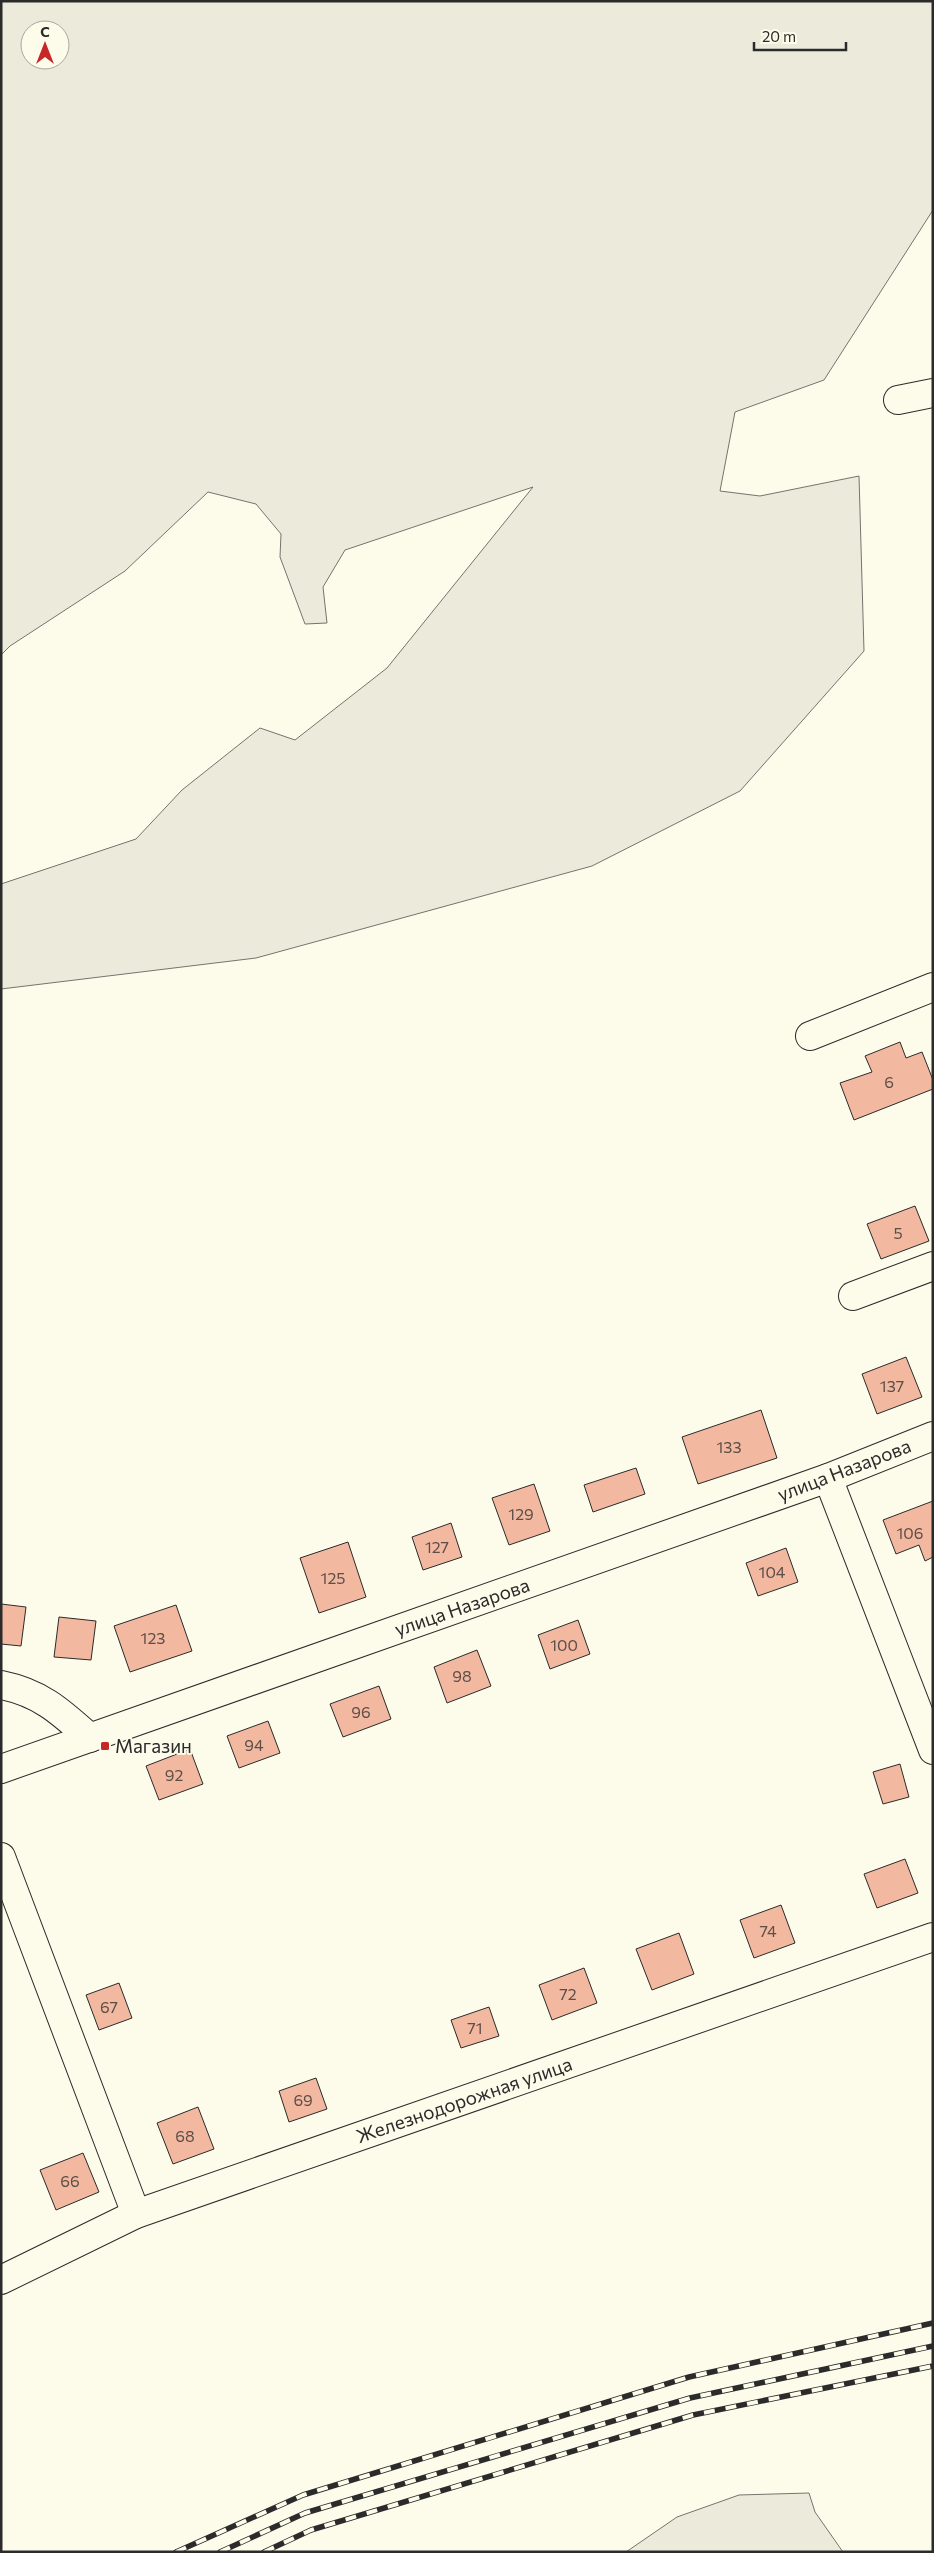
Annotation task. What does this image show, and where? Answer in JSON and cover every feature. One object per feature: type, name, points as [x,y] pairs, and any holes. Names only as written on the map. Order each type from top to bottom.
[{"type":"street","points":[[898,400],[933,393]]},
{"type":"street","points":[[810,1036],[933,987]]},
{"type":"street","points":[[853,1296],[933,1266]]},
{"type":"street","name":"улица Назарова","points":[[1,1770],[828,1478],[933,1436]]},
{"type":"street","points":[[828,1478],[931,1742]]},
{"type":"street","points":[[1,1685],[20,1689],[51,1704],[90,1738]]},
{"type":"street","points":[[1,1857],[136,2214]]},
{"type":"street","name":"Железнодорожная улица","points":[[1,2280],[136,2214],[933,1937]]},
{"type":"shaded area","points":[[1,1],[933,1],[933,210],[824,380],[735,412],[720,491],[760,496],[859,476],[864,651],[740,791],[592,866],[256,958],[1,989],[1,884],[136,839],[182,790],[260,728],[295,740],[387,668],[533,487],[345,550],[323,587],[327,623],[305,624],[280,557],[281,534],[256,504],[208,492],[125,571],[10,646],[1,655]]},
{"type":"shaded area","points":[[809,2493],[815,2512],[843,2552],[626,2552],[677,2517],[739,2495]]},
{"type":"building","points":[[900,1042],[906,1058],[922,1052],[933,1080],[933,1089],[854,1120],[840,1083],[872,1072],[865,1056]]},
{"type":"building","points":[[915,1206],[929,1241],[881,1259],[867,1224]]},
{"type":"building","points":[[906,1357],[922,1397],[877,1414],[862,1374]]},
{"type":"building","points":[[761,1410],[777,1458],[698,1484],[682,1437]]},
{"type":"building","points":[[636,1468],[645,1494],[593,1512],[584,1485]]},
{"type":"building","points":[[534,1484],[550,1531],[509,1545],[492,1498]]},
{"type":"building","points":[[933,1501],[933,1557],[925,1561],[919,1545],[896,1554],[883,1520]]},
{"type":"building","points":[[451,1523],[462,1557],[423,1570],[412,1537]]},
{"type":"building","points":[[348,1542],[366,1597],[319,1613],[300,1558]]},
{"type":"building","points":[[786,1548],[798,1582],[758,1596],[746,1563]]},
{"type":"building","points":[[1,1604],[26,1607],[21,1646],[1,1644]]},
{"type":"building","points":[[176,1605],[192,1651],[130,1672],[114,1626]]},
{"type":"building","points":[[59,1617],[96,1621],[91,1660],[54,1657]]},
{"type":"building","points":[[578,1620],[590,1654],[550,1669],[538,1635]]},
{"type":"building","points":[[477,1650],[491,1686],[447,1703],[434,1667]]},
{"type":"building","points":[[379,1686],[391,1719],[343,1737],[330,1704]]},
{"type":"building","points":[[268,1721],[280,1753],[239,1768],[227,1736]]},
{"type":"building","points":[[190,1749],[203,1784],[159,1800],[146,1766]]},
{"type":"building","points":[[900,1764],[909,1797],[883,1804],[873,1772]]},
{"type":"building","points":[[905,1859],[918,1893],[877,1908],[864,1874]]},
{"type":"building","points":[[781,1905],[795,1943],[754,1958],[740,1920]]},
{"type":"building","points":[[679,1933],[694,1974],[652,1990],[636,1949]]},
{"type":"building","points":[[584,1968],[597,2003],[552,2020],[539,1985]]},
{"type":"building","points":[[119,1983],[132,2018],[99,2030],[86,1995]]},
{"type":"building","points":[[489,2007],[499,2036],[461,2048],[451,2020]]},
{"type":"building","points":[[316,2078],[327,2109],[289,2122],[279,2091]]},
{"type":"building","points":[[198,2107],[214,2149],[173,2164],[157,2123]]},
{"type":"building","points":[[83,2153],[99,2192],[56,2210],[40,2170]]},
{"type":"railway","points":[[176,2552],[303,2495],[689,2377],[933,2323]]},
{"type":"railway","points":[[220,2552],[305,2513],[690,2398],[933,2346]]},
{"type":"railway","points":[[264,2552],[311,2530],[693,2415],[933,2366]]},
{"type":"place","name":"Магазин","points":[[105,1746]]}]
